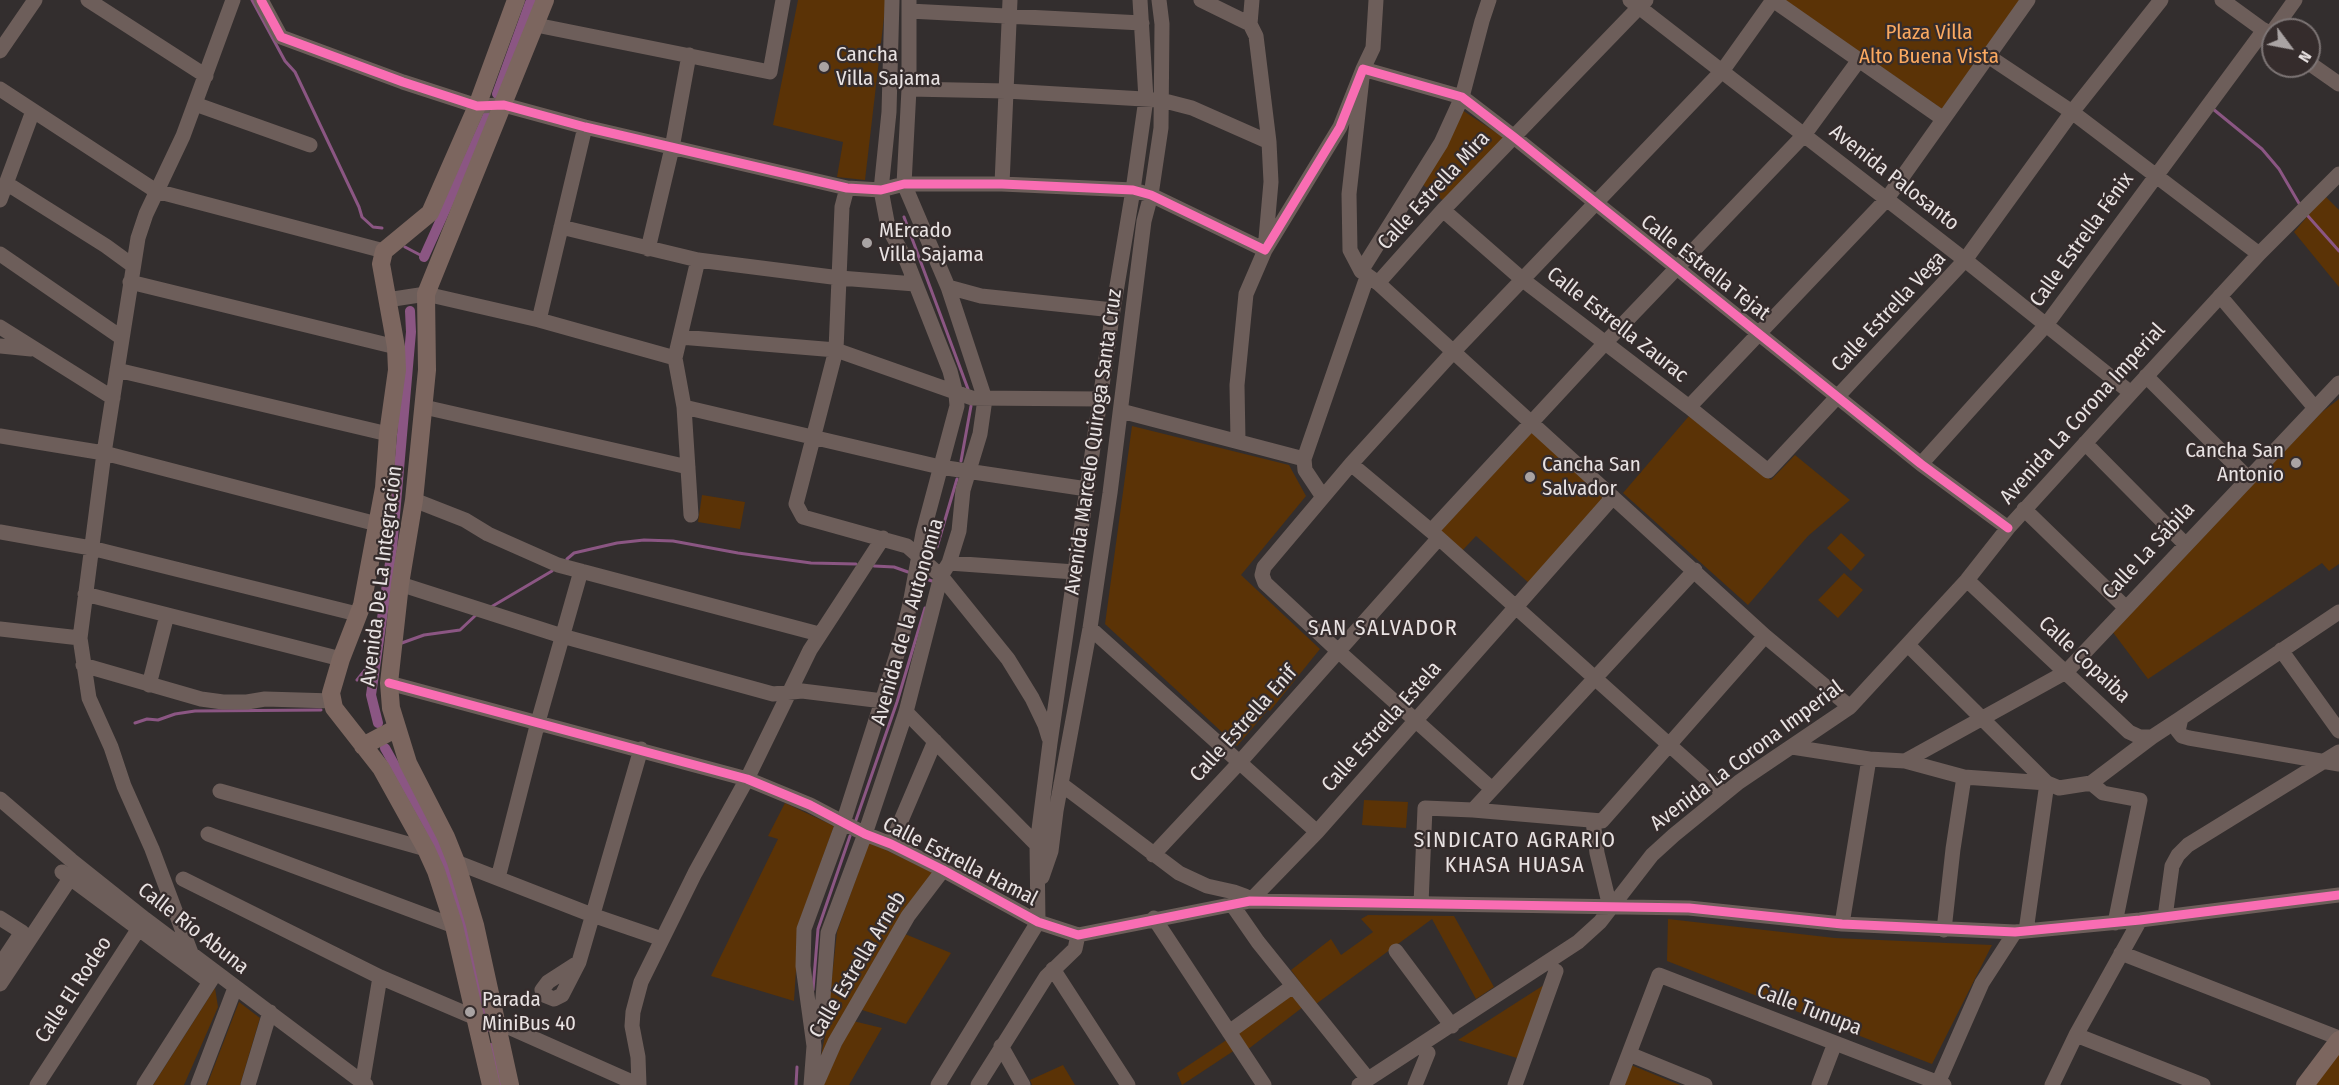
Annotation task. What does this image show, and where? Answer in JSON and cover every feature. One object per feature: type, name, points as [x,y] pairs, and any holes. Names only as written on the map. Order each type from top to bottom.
[{"type":"main road","points":[[384,251],[430,213],[477,106],[516,0]]},
{"type":"main road","points":[[504,105],[545,0]]},
{"type":"main road","name":"Avenida De La Integración","points":[[504,105],[426,294],[427,370],[424,407],[389,683],[391,708],[408,763],[446,837],[475,925],[510,1085]]},
{"type":"main road","name":"Avenida De La Integración","points":[[384,251],[381,264],[396,347],[397,370],[388,435],[384,488],[362,605],[341,659],[332,693],[333,701],[339,716],[381,768],[426,849],[444,893],[454,926],[491,1085]]},
{"type":"main road","points":[[363,746],[397,728]]},
{"type":"main road","points":[[2305,1085],[2339,1039]]},
{"type":"street","points":[[0,51],[35,0]]},
{"type":"street","points":[[88,0],[206,76]]},
{"type":"street","points":[[191,953],[152,849],[89,698],[80,638],[104,453],[138,238],[156,191],[195,104],[233,0]]},
{"type":"street","points":[[261,0],[281,37],[403,82],[477,106],[504,105],[585,127],[847,188],[881,190],[904,184],[1002,184],[1133,190],[1151,195],[1265,250]]},
{"type":"street","points":[[536,26],[770,72],[783,0]]},
{"type":"street","name":"Avenida de la Autonomía","points":[[814,1046],[803,966],[804,929],[843,823],[883,701],[908,614],[918,558],[957,406],[950,371],[907,262],[888,227],[881,190],[889,112],[892,0]]},
{"type":"street","points":[[1002,184],[1010,0]]},
{"type":"street","name":"Avenida Marcelo Quiroga Santa Cruz","points":[[938,1085],[1038,922],[1037,845],[1050,744],[1146,99],[1140,0]]},
{"type":"street","name":"Avenida Marcelo Quiroga Santa Cruz","points":[[1039,886],[1051,851],[1090,628],[1121,411],[1144,221],[1151,195],[1161,128],[1162,24],[1159,0]]},
{"type":"street","points":[[1201,0],[1250,24]]},
{"type":"street","points":[[1252,0],[1250,24],[1256,36],[1269,142],[1271,182],[1265,250]]},
{"type":"street","points":[[1238,440],[1237,385],[1246,294],[1265,250],[1340,127],[1372,48],[1376,0]]},
{"type":"street","points":[[1323,497],[1305,470],[1304,459],[1368,277],[1413,186],[1441,143],[1462,98],[1482,21],[1490,0]]},
{"type":"street","points":[[1492,789],[1337,651],[1265,583],[1262,575],[1264,567],[1352,464],[1453,352],[1723,70],[1773,0],[1942,118]]},
{"type":"street","points":[[1689,407],[1886,200],[1942,118],[2028,0]]},
{"type":"street","name":"Calle Estrella Vega","points":[[1768,471],[1965,260],[2072,112],[2161,0]]},
{"type":"street","points":[[2222,0],[2261,28]]},
{"type":"street","name":"Calle Estrella Fénix","points":[[2281,18],[2295,0]]},
{"type":"street","name":"Avenida Palosanto","points":[[1639,3],[2131,393]]},
{"type":"street","name":"Calle Estrella Mira","points":[[1368,277],[1443,210],[1639,3]]},
{"type":"street","points":[[909,6],[1009,16],[1142,22]]},
{"type":"street","name":"Avenida de la Autonomía","points":[[814,1046],[822,1011],[828,933],[865,834],[906,712],[945,570],[959,531],[963,490],[980,434],[985,399],[948,287],[904,184],[909,89],[909,6]]},
{"type":"street","name":"Calle Estrella Fénix","points":[[1921,464],[2046,326],[2154,176],[2261,44]]},
{"type":"street","points":[[648,249],[672,148],[689,55]]},
{"type":"street","points":[[1988,56],[2072,112],[2259,254]]},
{"type":"street","name":"Calle Estrella Enif","points":[[1153,855],[1239,763],[1337,651],[1530,423],[1804,135],[1859,60]]},
{"type":"street","points":[[1363,69],[1349,194],[1350,250],[1368,277],[1766,636],[1850,707]]},
{"type":"street","name":"Calle Estrella Tejat","points":[[1363,69],[1462,98],[1514,137],[1921,464],[2008,528]]},
{"type":"street","points":[[2321,71],[2339,84]]},
{"type":"street","points":[[0,89],[156,191],[384,251]]},
{"type":"street","points":[[909,89],[1006,91],[1161,100],[1192,108],[1269,142]]},
{"type":"street","points":[[195,104],[310,145]]},
{"type":"street","points":[[0,200],[33,111]]},
{"type":"street","points":[[539,320],[585,127]]},
{"type":"street","name":"Avenida La Corona Imperial","points":[[1364,1082],[1578,942],[1600,922],[1652,855],[1724,794],[1850,707],[1968,580],[2024,509],[2146,376],[2259,254],[2339,174]]},
{"type":"street","points":[[6,183],[132,265]]},
{"type":"street","points":[[847,188],[842,207],[836,350],[796,504],[803,517],[907,546],[918,558],[945,570],[1075,572]]},
{"type":"street","name":"Calle Estrella Zaurac","points":[[1443,210],[1523,280],[1689,407],[1768,471]]},
{"type":"street","points":[[561,227],[698,260],[840,279],[915,284]]},
{"type":"street","points":[[0,254],[122,338]]},
{"type":"street","points":[[691,515],[684,407],[675,358],[698,260]]},
{"type":"street","points":[[130,282],[396,347]]},
{"type":"street","points":[[948,287],[981,296],[1113,310]]},
{"type":"street","points":[[387,300],[426,294],[539,320],[675,358]]},
{"type":"street","points":[[2220,296],[2315,408]]},
{"type":"street","points":[[0,327],[113,398]]},
{"type":"street","points":[[680,337],[836,350],[956,394],[985,399],[1101,399]]},
{"type":"street","points":[[0,346],[34,349]]},
{"type":"street","points":[[117,370],[388,435]]},
{"type":"street","points":[[2146,376],[2248,478]]},
{"type":"street","name":"Calle La Sábila","points":[[1905,760],[2066,672],[2339,383]]},
{"type":"street","points":[[424,407],[688,467]]},
{"type":"street","points":[[684,407],[969,473],[1087,489]]},
{"type":"street","points":[[1121,411],[1304,459]]},
{"type":"street","points":[[0,436],[104,453],[377,524]]},
{"type":"street","points":[[2085,443],[2186,544]]},
{"type":"street","points":[[1352,464],[1724,794]]},
{"type":"street","name":"Calle Estrella Estela","points":[[1250,901],[1317,832],[1613,497]]},
{"type":"street","points":[[414,500],[465,520],[530,554],[581,571],[819,634]]},
{"type":"street","points":[[2024,509],[2126,607]]},
{"type":"street","points":[[0,532],[91,548],[357,614]]},
{"type":"street","points":[[497,1022],[639,1085],[638,1057],[633,1026],[635,997],[695,873],[747,779],[788,692],[819,634],[884,538]]},
{"type":"street","points":[[945,570],[1008,659],[1045,725],[1050,744]]},
{"type":"street","points":[[1473,810],[1695,570]]},
{"type":"street","points":[[498,878],[538,722],[581,571]]},
{"type":"street","name":"Calle Copaiba","points":[[1968,580],[2129,732],[2140,737],[2152,737]]},
{"type":"street","points":[[400,584],[562,636],[686,668],[773,694],[802,691],[883,701]]},
{"type":"street","points":[[85,594],[341,659]]},
{"type":"street","points":[[1792,747],[1869,759],[1905,760],[1964,777],[2047,783],[2059,788],[2091,783],[2152,737],[2339,612]]},
{"type":"street","points":[[149,685],[167,615]]},
{"type":"street","points":[[1090,628],[1317,832]]},
{"type":"street","points":[[0,629],[80,638]]},
{"type":"street","points":[[1421,904],[1425,808],[1602,821],[1766,636]]},
{"type":"street","points":[[1908,645],[2047,783]]},
{"type":"street","points":[[2281,650],[2339,731]]},
{"type":"street","points":[[83,665],[201,699],[223,702],[265,699],[333,701]]},
{"type":"street","name":"Calle Estrella Hamal","points":[[389,683],[747,779],[810,805],[865,834],[891,844],[1038,922],[1078,935]]},
{"type":"street","points":[[906,712],[1037,845]]},
{"type":"street","points":[[2181,718],[2178,731],[2182,736],[2332,762]]},
{"type":"street","points":[[891,844],[935,741]]},
{"type":"street","points":[[579,962],[641,749]]},
{"type":"street","points":[[2165,917],[2172,866],[2178,855],[2188,845],[2332,762],[2339,753]]},
{"type":"street","points":[[1842,924],[1869,759]]},
{"type":"street","points":[[1944,930],[1964,777]]},
{"type":"street","points":[[1941,1084],[1982,983],[2020,931],[2047,783]]},
{"type":"street","points":[[2091,783],[2103,793],[2140,800],[2115,923]]},
{"type":"street","points":[[1061,784],[1179,873],[1207,886],[1245,896],[1250,901]]},
{"type":"street","points":[[220,791],[426,849]]},
{"type":"street","name":"Calle Río Abuna","points":[[0,799],[70,869],[142,924],[191,953],[212,977],[235,988],[270,1012],[364,1084]]},
{"type":"street","points":[[1593,821],[1610,907]]},
{"type":"street","points":[[208,834],[454,926]]},
{"type":"street","points":[[456,862],[592,915],[662,939]]},
{"type":"street","points":[[0,965],[70,869]]},
{"type":"street","points":[[0,984],[70,869]]},
{"type":"street","name":"Calle Estrella Arneb","points":[[814,1085],[835,1042],[908,916],[943,870]]},
{"type":"street","points":[[183,879],[380,977],[476,1018]]},
{"type":"street","points":[[978,1085],[1046,976],[1075,949],[1078,935],[1154,918],[1233,906],[1250,901],[1689,908],[1842,924],[1944,930],[2020,931],[2115,923],[2339,895]]},
{"type":"street","points":[[1233,906],[1364,1082]]},
{"type":"street","points":[[0,918],[22,932]]},
{"type":"street","points":[[1154,918],[1264,1085]]},
{"type":"street","points":[[2052,1085],[2076,1035],[2140,920]]},
{"type":"street","points":[[142,924],[212,977],[144,1085]]},
{"type":"street","name":"Calle El Rodeo","points":[[37,1085],[142,924]]},
{"type":"street","points":[[1396,951],[1452,1026]]},
{"type":"street","points":[[2121,953],[2339,1039]]},
{"type":"street","points":[[1053,969],[1128,1085]]},
{"type":"street","points":[[1515,1085],[1556,971]]},
{"type":"street","name":"Calle Tunupa","points":[[1629,1054],[1659,975],[1941,1084]]},
{"type":"street","points":[[364,1084],[380,977]]},
{"type":"street","points":[[1229,1032],[1293,986]]},
{"type":"street","points":[[198,1085],[235,988]]},
{"type":"street","points":[[248,1085],[270,1012]]},
{"type":"street","points":[[2076,1035],[2203,1085]]},
{"type":"street","points":[[1819,1085],[1835,1043]]},
{"type":"street","points":[[814,1046],[814,1085]]},
{"type":"street","points":[[1001,1046],[1023,1085]]},
{"type":"street","points":[[1415,1085],[1428,1053]]},
{"type":"street","points":[[1617,1085],[1629,1054],[1705,1085]]},
{"type":"green space","name":"Cancha Villa Sajama","points":[[798,0],[886,0],[865,180],[837,177],[843,142],[773,125]]},
{"type":"green space","name":"Plaza Villa Alto Buena Vista","points":[[1783,0],[2020,0],[1942,109]]},
{"type":"green space","points":[[1462,110],[1506,139],[1445,202],[1422,184]]},
{"type":"green space","points":[[2325,196],[2339,210],[2339,287],[2294,232]]},
{"type":"green space","points":[[2339,399],[2339,564],[2329,571],[2322,563],[2148,679],[2112,631],[2322,412]]},
{"type":"green space","points":[[1689,416],[1771,480],[1795,455],[1850,500],[1808,536],[1748,605],[1623,493]]},
{"type":"green space","points":[[1132,426],[1289,465],[1306,496],[1241,575],[1320,649],[1270,711],[1268,710],[1237,746],[1105,624]]},
{"type":"green space","points":[[1530,430],[1606,499],[1530,584],[1476,536],[1461,552],[1439,532]]},
{"type":"green space","points":[[702,495],[745,502],[740,529],[698,522]]},
{"type":"green space","points":[[1841,533],[1865,555],[1851,571],[1827,548]]},
{"type":"green space","points":[[1844,573],[1863,590],[1838,618],[1818,600]]},
{"type":"green space","points":[[1364,800],[1408,802],[1406,828],[1362,825]]},
{"type":"green space","points":[[785,803],[834,826],[799,923],[794,1001],[711,976],[778,839],[768,836]]},
{"type":"green space","points":[[869,842],[934,873],[819,1066],[826,1031],[837,932]]},
{"type":"green space","points":[[1368,915],[1454,916],[1494,987],[1476,999],[1432,919],[1316,1004],[1291,970],[1331,939],[1341,955],[1373,932],[1361,919]]},
{"type":"green space","points":[[1668,919],[1835,938],[1992,945],[1932,1064],[1667,961]]},
{"type":"green space","points":[[905,934],[951,953],[906,1024],[859,1009]]},
{"type":"green space","points":[[1547,983],[1517,1058],[1458,1040]]},
{"type":"green space","points":[[215,988],[218,1007],[184,1085],[153,1085]]},
{"type":"green space","points":[[1293,994],[1303,1007],[1247,1050],[1235,1033]]},
{"type":"green space","points":[[239,1002],[260,1018],[240,1085],[207,1085]]},
{"type":"green space","points":[[853,1021],[882,1028],[849,1085],[823,1085]]},
{"type":"green space","points":[[1228,1039],[1235,1050],[1182,1085],[1177,1073]]},
{"type":"green space","points":[[2339,1052],[2339,1085],[2314,1085]]},
{"type":"green space","points":[[1063,1065],[1075,1085],[1032,1085],[1030,1080]]},
{"type":"green space","points":[[1631,1065],[1680,1085],[1623,1085]]},
{"type":"waterway","points":[[252,0],[285,61],[295,72],[362,217],[373,227],[382,228]]},
{"type":"waterway","points":[[497,94],[531,0]]},
{"type":"waterway","points":[[424,257],[492,106]]},
{"type":"waterway","points":[[2213,109],[2262,149],[2279,169],[2300,205]]},
{"type":"waterway","points":[[2307,215],[2339,251]]},
{"type":"waterway","points":[[904,217],[968,389]]},
{"type":"waterway","points":[[405,247],[424,257]]},
{"type":"waterway","points":[[378,723],[371,695],[392,549],[411,332],[410,311]]},
{"type":"waterway","points":[[961,461],[971,406]]},
{"type":"waterway","points":[[937,547],[957,479]]},
{"type":"waterway","points":[[567,559],[574,553],[617,543],[644,540],[673,541],[811,563],[856,564]]},
{"type":"waterway","points":[[874,566],[894,567],[908,572]]},
{"type":"waterway","points":[[491,607],[552,571]]},
{"type":"waterway","points":[[923,578],[932,581]]},
{"type":"waterway","points":[[856,820],[897,702],[925,608]]},
{"type":"waterway","points":[[399,644],[424,635],[460,630],[477,614]]},
{"type":"waterway","points":[[357,680],[369,665]]},
{"type":"waterway","points":[[135,723],[195,711],[321,710]]},
{"type":"waterway","points":[[385,748],[429,827],[448,876],[467,936],[486,1027]]},
{"type":"waterway","points":[[813,990],[818,929],[850,836]]},
{"type":"waterway","points":[[491,1048],[501,1085]]},
{"type":"waterway","points":[[796,1085],[797,1067]]},
{"type":"cycle path","points":[[261,0],[281,37],[403,82],[477,106],[504,105],[585,127],[847,188],[881,190],[904,184],[1002,184],[1133,190],[1151,195],[1265,250],[1340,127],[1363,69],[1462,97],[1921,464],[2008,528]]},
{"type":"cycle path","points":[[389,683],[747,779],[810,805],[865,834],[891,844],[1038,922],[1078,935],[1250,901],[1689,908],[1842,924],[2015,932],[2140,920],[2339,895]]},
{"type":"place","name":"Cancha Villa Sajama","points":[[824,67]]},
{"type":"place","name":"MErcado Villa Sajama","points":[[867,243]]},
{"type":"place","name":"Cancha San Antonio","points":[[2296,463]]},
{"type":"place","name":"Cancha San Salvador","points":[[1530,477]]},
{"type":"place","name":"Parada MiniBus 40","points":[[470,1012]]},
{"type":"district","name":"SAN SALVADOR","points":[[1383,629]]},
{"type":"district","name":"SINDICATO AGRARIO KHASA HUASA","points":[[1515,854]]}]
